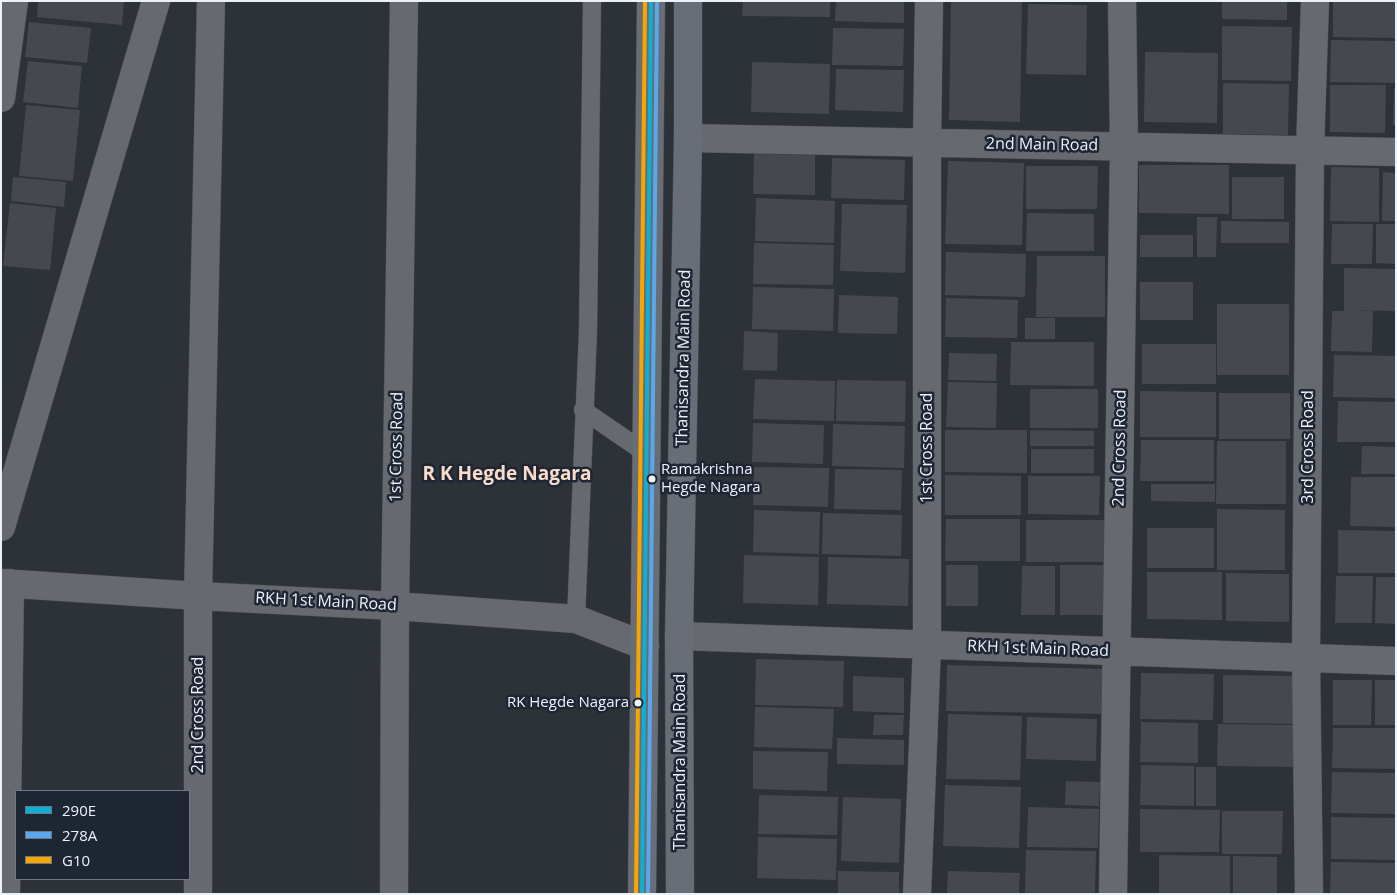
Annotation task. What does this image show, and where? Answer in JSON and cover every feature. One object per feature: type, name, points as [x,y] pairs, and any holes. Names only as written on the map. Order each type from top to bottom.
[{"type":"main road","points":[[642,894],[650,1]]},
{"type":"main road","name":"Thanisandra Main Road","points":[[680,894],[679,636],[688,138],[688,1]]},
{"type":"main road","points":[[646,600],[680,601]]},
{"type":"main road","points":[[645,694],[680,695]]},
{"type":"street","points":[[1,98],[14,1]]},
{"type":"street","points":[[1,527],[156,1]]},
{"type":"street","name":"2nd Cross Road","points":[[198,894],[198,596],[211,1]]},
{"type":"street","name":"1st Cross Road","points":[[394,894],[395,606],[404,1]]},
{"type":"street","name":"1st Cross Road","points":[[917,894],[927,645],[928,1]]},
{"type":"street","name":"2nd Cross Road","points":[[1113,894],[1124,146],[1122,1]]},
{"type":"street","name":"3rd Cross Road","points":[[1308,894],[1306,658],[1310,150],[1315,1]]},
{"type":"street","name":"2nd Main Road","points":[[688,138],[1396,152]]},
{"type":"street","points":[[6,583],[6,894]]},
{"type":"street","name":"RKH 1st Main Road","points":[[6,583],[198,596],[395,606],[576,619],[645,646]]},
{"type":"street","name":"RKH 1st Main Road","points":[[679,636],[1396,661]]},
{"type":"lane","points":[[576,619],[583,410],[588,331],[592,1]]},
{"type":"lane","points":[[583,410],[647,454]]},
{"type":"building","points":[[38,1],[124,1],[122,25],[37,17]]},
{"type":"building","points":[[743,1],[830,1],[830,17],[742,16]]},
{"type":"building","points":[[836,1],[904,1],[904,23],[835,21]]},
{"type":"building","points":[[951,1],[1022,1],[1020,122],[949,120]]},
{"type":"building","points":[[1222,1],[1287,1],[1287,20],[1222,19]]},
{"type":"building","points":[[1333,1],[1396,1],[1396,38],[1333,37]]},
{"type":"building","points":[[1028,4],[1087,5],[1086,75],[1026,74]]},
{"type":"building","points":[[29,22],[91,28],[87,63],[25,57]]},
{"type":"building","points":[[1222,26],[1292,27],[1291,81],[1222,80]]},
{"type":"building","points":[[833,28],[904,29],[903,66],[832,65]]},
{"type":"building","points":[[1331,40],[1396,41],[1396,83],[1330,82]]},
{"type":"building","points":[[1145,52],[1218,53],[1217,123],[1144,122]]},
{"type":"building","points":[[28,61],[82,66],[78,108],[23,102]]},
{"type":"building","points":[[752,62],[830,64],[829,114],[751,112]]},
{"type":"building","points":[[836,69],[904,70],[903,112],[835,110]]},
{"type":"building","points":[[1223,83],[1289,84],[1288,135],[1223,134]]},
{"type":"building","points":[[1330,85],[1386,85],[1385,133],[1330,132]]},
{"type":"building","points":[[1394,88],[1396,88],[1396,125],[1393,125]]},
{"type":"building","points":[[26,105],[80,110],[73,181],[19,176]]},
{"type":"building","points":[[754,154],[815,155],[815,195],[753,194]]},
{"type":"building","points":[[832,158],[905,160],[904,200],[831,198]]},
{"type":"building","points":[[948,161],[1024,163],[1022,245],[945,244]]},
{"type":"building","points":[[1139,165],[1229,165],[1229,214],[1139,213]]},
{"type":"building","points":[[1026,166],[1098,166],[1097,209],[1026,209]]},
{"type":"building","points":[[1331,167],[1379,168],[1379,222],[1330,221]]},
{"type":"building","points":[[1383,172],[1396,173],[1396,221],[1382,221]]},
{"type":"building","points":[[13,177],[66,182],[64,207],[11,201]]},
{"type":"building","points":[[1232,177],[1284,177],[1284,219],[1232,219]]},
{"type":"building","points":[[756,198],[835,201],[834,243],[755,241]]},
{"type":"building","points":[[10,203],[56,208],[50,270],[3,266]]},
{"type":"building","points":[[842,204],[907,205],[905,273],[840,271]]},
{"type":"building","points":[[1027,213],[1094,214],[1094,251],[1026,251]]},
{"type":"building","points":[[1197,217],[1217,217],[1216,257],[1197,257]]},
{"type":"building","points":[[1221,221],[1289,222],[1289,243],[1221,243]]},
{"type":"building","points":[[1332,224],[1373,224],[1372,264],[1331,264]]},
{"type":"building","points":[[1376,224],[1396,224],[1396,264],[1376,263]]},
{"type":"building","points":[[1140,235],[1193,235],[1193,257],[1140,257]]},
{"type":"building","points":[[754,243],[834,245],[833,285],[753,284]]},
{"type":"building","points":[[946,252],[1026,254],[1025,297],[945,295]]},
{"type":"building","points":[[1037,256],[1105,256],[1105,317],[1036,317]]},
{"type":"building","points":[[1344,268],[1396,269],[1396,311],[1349,310],[1373,311],[1372,352],[1331,351],[1332,311],[1344,311]]},
{"type":"building","points":[[1140,282],[1193,282],[1193,320],[1140,320]]},
{"type":"building","points":[[753,287],[834,289],[833,331],[752,329]]},
{"type":"building","points":[[839,295],[898,297],[897,334],[838,333]]},
{"type":"building","points":[[946,298],[1018,300],[1017,338],[945,337]]},
{"type":"building","points":[[1217,304],[1289,304],[1289,375],[1217,375]]},
{"type":"building","points":[[1025,318],[1055,318],[1055,339],[1025,339]]},
{"type":"building","points":[[744,331],[778,333],[777,371],[743,370]]},
{"type":"building","points":[[1011,342],[1094,342],[1094,386],[1010,385]]},
{"type":"building","points":[[1142,344],[1216,344],[1216,384],[1142,384]]},
{"type":"building","points":[[949,353],[997,354],[996,381],[948,380]]},
{"type":"building","points":[[1334,355],[1396,356],[1396,398],[1333,397]]},
{"type":"building","points":[[755,379],[835,381],[834,421],[753,419]]},
{"type":"building","points":[[837,380],[906,381],[905,422],[836,421]]},
{"type":"building","points":[[948,382],[997,383],[996,428],[946,427]]},
{"type":"building","points":[[1030,389],[1098,389],[1098,428],[1030,428]]},
{"type":"building","points":[[1140,391],[1216,392],[1216,437],[1140,437]]},
{"type":"building","points":[[1219,393],[1290,393],[1290,439],[1219,439]]},
{"type":"building","points":[[1338,401],[1396,402],[1396,442],[1337,442]]},
{"type":"building","points":[[753,423],[824,425],[823,464],[752,462]]},
{"type":"building","points":[[833,424],[905,426],[904,468],[832,466]]},
{"type":"building","points":[[945,430],[1027,430],[1027,473],[945,472]]},
{"type":"building","points":[[1030,430],[1094,431],[1094,446],[1030,446]]},
{"type":"building","points":[[1141,440],[1214,440],[1214,481],[1140,481]]},
{"type":"building","points":[[1217,441],[1286,441],[1286,504],[1216,504]]},
{"type":"building","points":[[1362,446],[1396,447],[1396,474],[1361,474]]},
{"type":"building","points":[[1031,449],[1094,449],[1094,473],[1031,473]]},
{"type":"building","points":[[754,467],[829,468],[828,507],[753,505]]},
{"type":"building","points":[[835,469],[902,470],[901,510],[834,509]]},
{"type":"building","points":[[945,475],[1021,476],[1021,515],[945,515]]},
{"type":"building","points":[[1028,476],[1100,476],[1099,515],[1028,514]]},
{"type":"building","points":[[1351,477],[1396,477],[1396,527],[1350,526]]},
{"type":"building","points":[[1151,484],[1215,484],[1215,502],[1151,501]]},
{"type":"building","points":[[1217,509],[1285,510],[1285,570],[1217,570]]},
{"type":"building","points":[[754,510],[820,512],[819,554],[753,552]]},
{"type":"building","points":[[823,513],[902,515],[901,556],[822,554]]},
{"type":"building","points":[[946,519],[1020,519],[1020,561],[945,561]]},
{"type":"building","points":[[1026,520],[1104,520],[1104,562],[1026,562]]},
{"type":"building","points":[[1147,528],[1214,528],[1214,568],[1147,568]]},
{"type":"building","points":[[1338,530],[1396,531],[1396,573],[1338,573]]},
{"type":"building","points":[[744,555],[819,557],[818,605],[743,603]]},
{"type":"building","points":[[828,557],[909,559],[908,606],[827,604]]},
{"type":"building","points":[[946,565],[978,565],[978,606],[946,606]]},
{"type":"building","points":[[1060,565],[1107,565],[1107,615],[1060,615]]},
{"type":"building","points":[[1022,566],[1055,566],[1055,615],[1021,615]]},
{"type":"building","points":[[1147,572],[1222,572],[1222,620],[1147,619]]},
{"type":"building","points":[[1226,573],[1289,574],[1289,622],[1226,621]]},
{"type":"building","points":[[1336,576],[1373,576],[1372,623],[1335,623]]},
{"type":"building","points":[[1376,577],[1396,577],[1396,624],[1375,623]]},
{"type":"building","points":[[756,659],[844,661],[843,707],[755,705]]},
{"type":"building","points":[[947,665],[1105,669],[1104,714],[946,711]]},
{"type":"building","points":[[1141,673],[1214,674],[1213,720],[1140,719]]},
{"type":"building","points":[[1223,675],[1301,676],[1301,724],[1223,723]]},
{"type":"building","points":[[853,676],[904,678],[904,713],[853,711]]},
{"type":"building","points":[[1333,680],[1372,680],[1371,725],[1333,725]]},
{"type":"building","points":[[1375,680],[1396,680],[1396,725],[1375,725]]},
{"type":"building","points":[[755,707],[834,709],[832,749],[754,747]]},
{"type":"building","points":[[948,714],[1022,716],[1020,780],[946,779]]},
{"type":"building","points":[[874,715],[904,715],[903,735],[873,735]]},
{"type":"building","points":[[1027,717],[1097,719],[1096,761],[1026,759]]},
{"type":"building","points":[[1141,722],[1198,723],[1198,763],[1140,762]]},
{"type":"building","points":[[1218,724],[1296,725],[1296,767],[1217,766]]},
{"type":"building","points":[[1333,728],[1396,728],[1396,769],[1332,768]]},
{"type":"building","points":[[837,738],[904,740],[904,765],[837,764]]},
{"type":"building","points":[[753,751],[828,752],[827,791],[753,789]]},
{"type":"building","points":[[1141,765],[1194,766],[1194,806],[1140,805]]},
{"type":"building","points":[[1196,767],[1216,767],[1216,806],[1196,806]]},
{"type":"building","points":[[1332,772],[1396,773],[1396,814],[1331,813]]},
{"type":"building","points":[[1066,781],[1100,782],[1099,806],[1065,805]]},
{"type":"building","points":[[945,785],[1021,787],[1019,848],[943,846]]},
{"type":"building","points":[[759,795],[838,797],[837,835],[758,834]]},
{"type":"building","points":[[843,797],[901,799],[899,863],[841,861]]},
{"type":"building","points":[[1028,807],[1099,809],[1098,848],[1027,847]]},
{"type":"building","points":[[1140,809],[1220,810],[1219,852],[1140,852]]},
{"type":"building","points":[[1222,811],[1283,811],[1282,854],[1222,854]]},
{"type":"building","points":[[1331,817],[1396,818],[1396,860],[1331,859]]},
{"type":"building","points":[[758,837],[837,839],[836,880],[757,878]]},
{"type":"building","points":[[1026,850],[1096,851],[1095,894],[1025,893]]},
{"type":"building","points":[[1159,855],[1230,856],[1230,894],[1159,894]]},
{"type":"building","points":[[1233,856],[1277,857],[1277,894],[1233,894]]},
{"type":"building","points":[[1331,862],[1396,863],[1396,894],[1330,894]]},
{"type":"building","points":[[838,871],[899,872],[899,894],[838,894]]},
{"type":"building","points":[[948,871],[1020,873],[1019,894],[947,894]]},
{"type":"transit line","name":"G10","points":[[636,894],[645,1]]},
{"type":"transit line","name":"290E","points":[[642,894],[651,1]]},
{"type":"transit line","name":"278A","points":[[648,894],[657,1]]},
{"type":"place","name":"Ramakrishna Hegde Nagara","points":[[652,479]]},
{"type":"place","name":"RK Hegde Nagara","points":[[638,703]]},
{"type":"district","name":"R K Hegde Nagara","points":[[507,475]]}]
